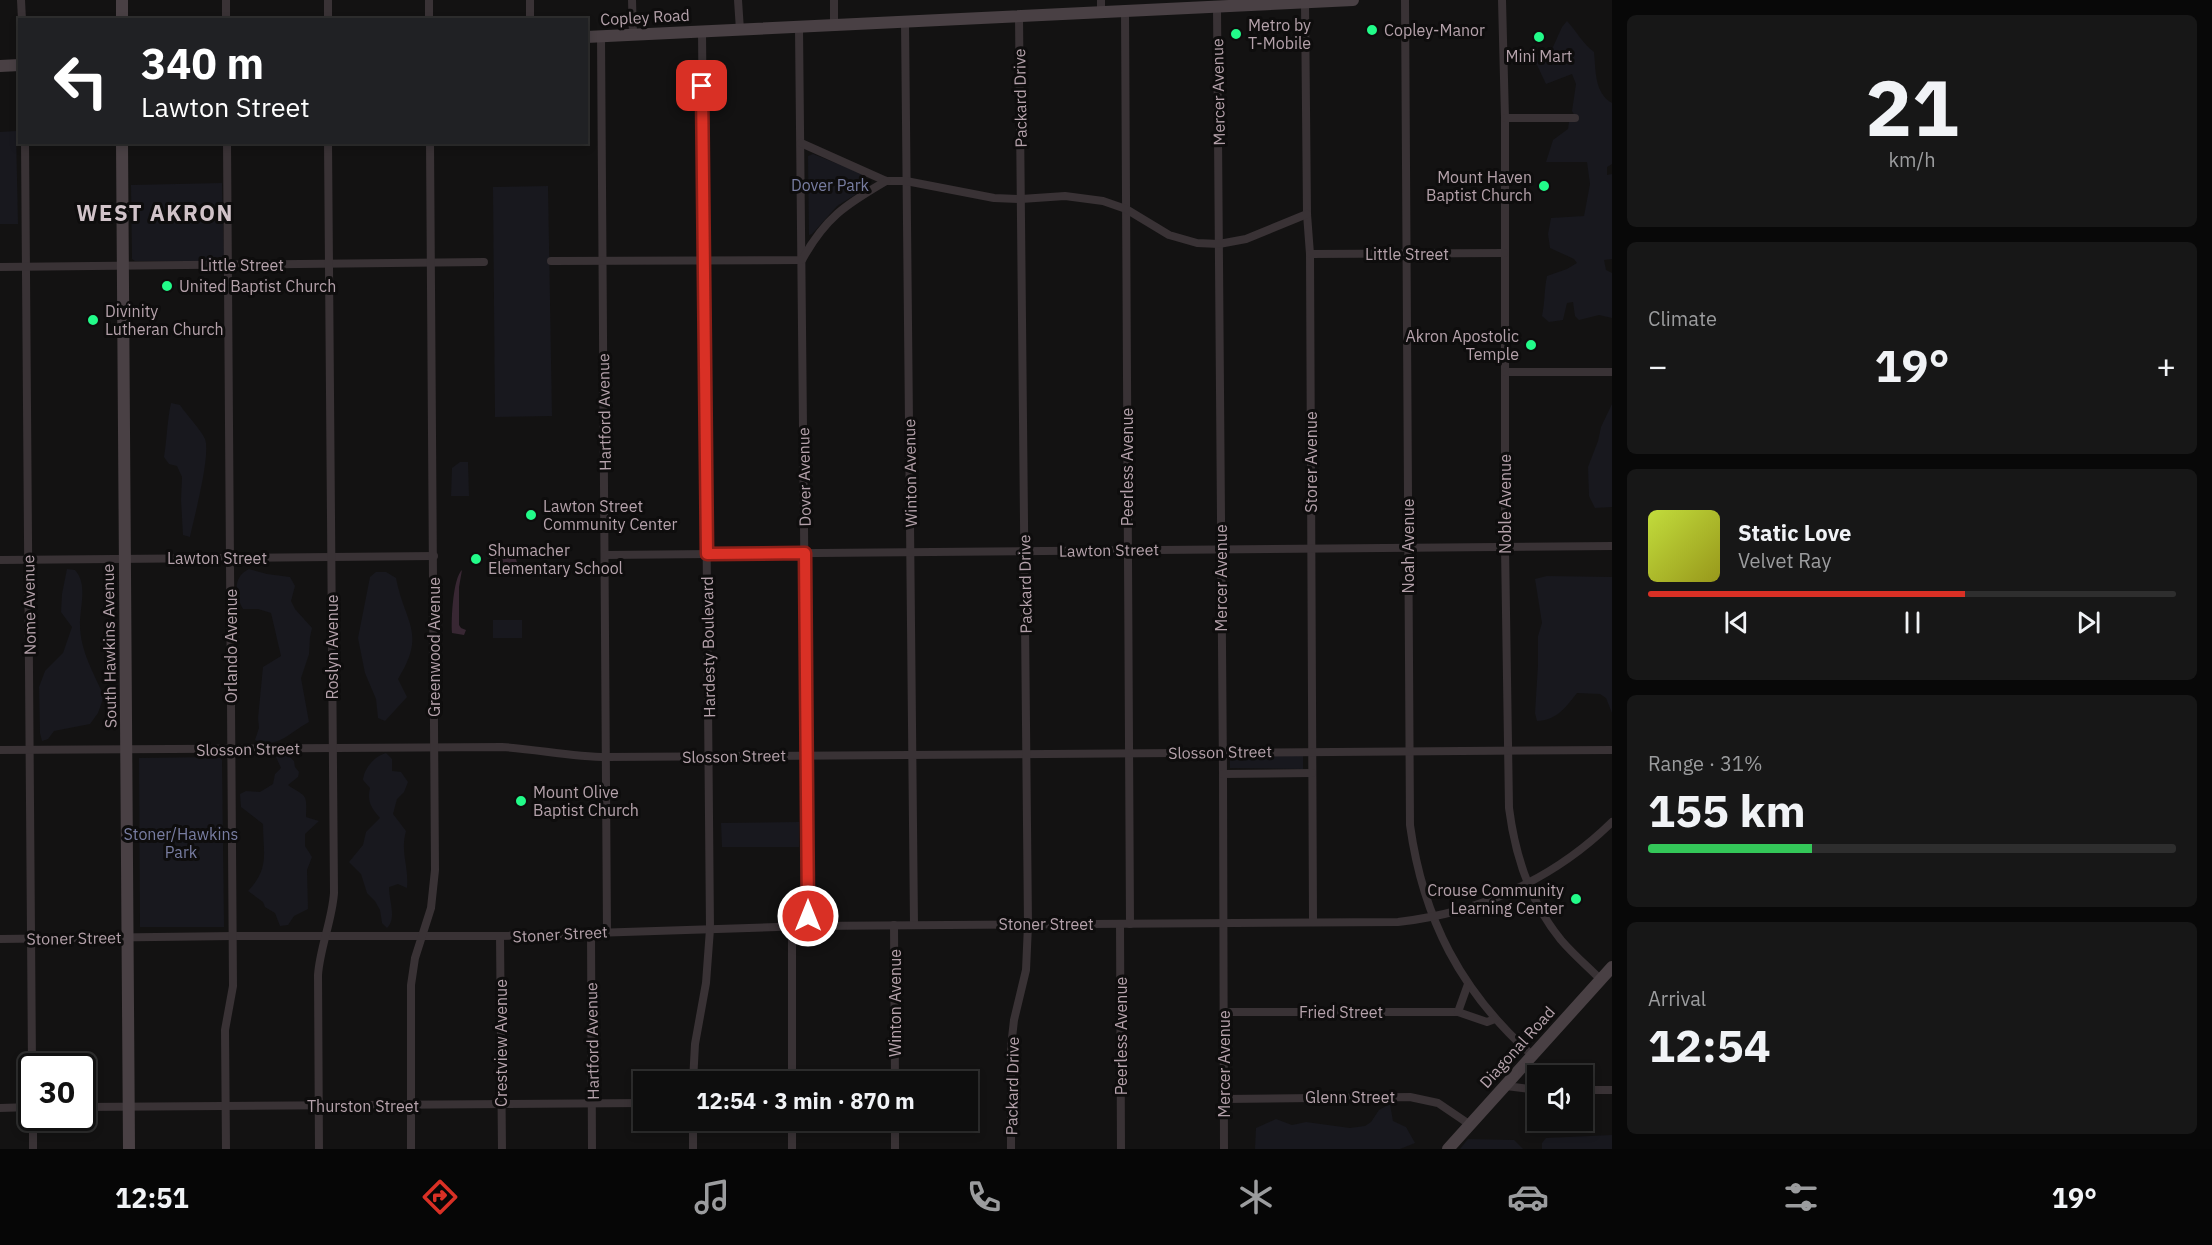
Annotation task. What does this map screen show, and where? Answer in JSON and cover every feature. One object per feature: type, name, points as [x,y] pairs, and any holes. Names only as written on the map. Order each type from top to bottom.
[{"type":"street","points":[[21,0],[22,18]]},
{"type":"street","points":[[122,0],[122,18]]},
{"type":"street","points":[[226,0],[226,18]]},
{"type":"street","points":[[328,0],[328,18]]},
{"type":"street","points":[[429,0],[429,18]]},
{"type":"street","points":[[530,0],[530,18]]},
{"type":"street","points":[[632,0],[633,35]]},
{"type":"street","points":[[738,0],[740,30]]},
{"type":"street","points":[[834,0],[834,25]]},
{"type":"street","name":"Copley Road","points":[[588,37],[1019,17],[1101,6],[1125,11],[1195,4],[1217,7],[1353,0]]},
{"type":"street","name":"Noah Avenue","points":[[1405,0],[1410,825],[1419,874],[1432,916],[1443,940],[1468,984],[1495,1019],[1532,1055]]},
{"type":"street","name":"Noble Avenue","points":[[1502,0],[1505,118],[1505,547],[1508,792],[1511,830],[1520,863],[1539,906],[1556,934],[1600,979]]},
{"type":"street","name":"Storer Avenue","points":[[1305,3],[1307,214],[1310,254],[1313,922]]},
{"type":"street","name":"Mercer Avenue","points":[[1217,7],[1224,1149]]},
{"type":"street","name":"Peerless Avenue","points":[[1125,11],[1130,924]]},
{"type":"street","name":"Packard Drive","points":[[1011,1149],[1011,1047],[1014,1020],[1026,970],[1028,925],[1019,17]]},
{"type":"street","name":"Winton Avenue","points":[[905,22],[914,925]]},
{"type":"street","name":"Dover Avenue","points":[[799,28],[808,926]]},
{"type":"street","name":"Hardesty Boulevard","points":[[693,1071],[694,1044],[706,983],[710,929],[702,31]]},
{"type":"street","name":"Hartford Avenue","points":[[601,36],[607,932]]},
{"type":"street","points":[[0,66],[18,65]]},
{"type":"street","points":[[1505,118],[1575,118]]},
{"type":"street","points":[[801,143],[886,181],[906,181],[994,198],[1076,196],[1103,201],[1126,209],[1169,235],[1197,243],[1219,244],[1251,237],[1307,214]]},
{"type":"street","name":"Nome Avenue","points":[[24,144],[32,1053]]},
{"type":"street","name":"South Hawkins Avenue","points":[[122,144],[129,1149]]},
{"type":"street","name":"Orlando Avenue","points":[[226,1149],[225,1030],[232,997],[233,936],[227,144]]},
{"type":"street","name":"Roslyn Avenue","points":[[320,1149],[318,975],[333,909],[334,893],[328,144]]},
{"type":"street","name":"Greenwood Avenue","points":[[411,1149],[411,985],[434,892],[430,144]]},
{"type":"street","points":[[551,261],[802,260],[817,234],[831,217],[886,181]]},
{"type":"street","name":"Little Street","points":[[1310,254],[1504,253]]},
{"type":"street","name":"Little Street","points":[[0,267],[484,262]]},
{"type":"street","points":[[1505,372],[1612,372]]},
{"type":"street","name":"Lawton Street","points":[[605,555],[1612,546]]},
{"type":"street","name":"Lawton Street","points":[[0,560],[434,556]]},
{"type":"street","name":"Slosson Street","points":[[0,750],[502,747],[524,748],[567,756],[607,757],[1612,750]]},
{"type":"street","points":[[1223,774],[1312,773]]},
{"type":"street","points":[[1130,924],[1398,922],[1432,916],[1485,903],[1528,884],[1573,855],[1612,822]]},
{"type":"street","name":"Peerless Avenue","points":[[1120,924],[1121,1149]]},
{"type":"street","name":"Stoner Street","points":[[0,939],[500,936],[808,926],[1130,924]]},
{"type":"street","name":"Winton Avenue","points":[[894,925],[895,1071]]},
{"type":"street","points":[[792,927],[792,1071]]},
{"type":"street","name":"Hartford Avenue","points":[[591,933],[592,1149]]},
{"type":"street","name":"Crestview Avenue","points":[[500,936],[502,1149]]},
{"type":"street","name":"Diagonal Road","points":[[1448,1149],[1612,967]]},
{"type":"street","points":[[1458,1012],[1468,984]]},
{"type":"street","name":"Fried Street","points":[[1224,1012],[1458,1012],[1487,1022],[1495,1019]]},
{"type":"street","points":[[1506,1086],[1527,1089]]},
{"type":"street","points":[[1593,1090],[1612,1090]]},
{"type":"street","name":"Glenn Street","points":[[1224,1099],[1410,1097],[1438,1103],[1469,1124]]},
{"type":"street","name":"Thurston Street","points":[[96,1107],[633,1103]]},
{"type":"street","points":[[0,1108],[18,1107]]},
{"type":"street","points":[[33,1131],[33,1149]]},
{"type":"street","points":[[693,1131],[693,1149]]},
{"type":"street","points":[[792,1131],[792,1149]]},
{"type":"street","points":[[895,1131],[895,1149]]},
{"type":"green space","points":[[1567,21],[1594,52],[1599,87],[1606,99],[1612,103],[1612,164],[1607,167],[1607,175],[1612,174],[1612,259],[1604,260],[1606,270],[1612,273],[1612,318],[1599,315],[1579,320],[1575,316],[1573,302],[1567,303],[1563,320],[1549,322],[1542,316],[1547,276],[1577,263],[1574,259],[1550,248],[1548,234],[1551,218],[1584,216],[1590,184],[1587,162],[1546,162],[1553,140],[1568,129],[1569,122],[1578,121],[1572,111],[1576,84],[1572,74],[1546,84],[1537,65],[1528,60],[1553,47]]},
{"type":"green space","points":[[16,131],[18,224],[0,224],[0,132]]},
{"type":"green space","name":"Dover Park","points":[[813,154],[861,173],[867,181],[866,188],[837,206],[809,235],[808,156]]},
{"type":"green space","points":[[222,183],[224,257],[219,261],[135,261],[132,259],[131,185]]},
{"type":"green space","points":[[548,186],[552,416],[495,417],[493,187]]},
{"type":"green space","points":[[171,403],[180,405],[205,439],[204,472],[190,537],[183,535],[182,477],[177,466],[169,464],[164,457]]},
{"type":"green space","points":[[1612,404],[1612,507],[1595,508],[1589,496],[1588,467],[1601,427]]},
{"type":"green space","points":[[460,462],[468,462],[469,496],[451,496],[452,468]]},
{"type":"green space","points":[[67,569],[75,570],[81,582],[82,644],[104,696],[98,713],[90,724],[54,731],[48,739],[42,741],[39,687],[45,671],[63,653],[72,627],[61,612]]},
{"type":"green space","points":[[249,569],[290,577],[295,586],[291,601],[312,628],[309,654],[301,678],[309,722],[276,742],[269,743],[255,740],[259,728],[263,667],[281,656],[271,613],[258,609],[243,609],[238,598],[238,581]]},
{"type":"green space","points":[[376,572],[386,572],[396,578],[411,628],[412,639],[407,663],[398,679],[407,697],[385,721],[378,718],[376,699],[365,673],[358,638],[370,577]]},
{"type":"green space","points":[[1547,576],[1612,577],[1612,713],[1606,698],[1600,694],[1577,693],[1555,716],[1537,721],[1535,713],[1538,636],[1542,623],[1535,579]]},
{"type":"green space","points":[[493,620],[522,620],[522,638],[493,638]]},
{"type":"green space","points":[[285,752],[294,761],[299,772],[298,777],[288,785],[304,796],[306,817],[319,821],[305,834],[305,846],[312,857],[307,870],[308,909],[294,916],[288,925],[280,926],[275,913],[248,891],[260,875],[264,860],[263,824],[241,807],[240,794],[246,791],[260,792],[273,784],[275,774],[281,768],[276,757]]},
{"type":"green space","points":[[386,753],[392,759],[392,771],[401,772],[408,782],[404,792],[397,799],[393,814],[406,831],[404,846],[407,888],[398,884],[389,887],[392,919],[387,928],[382,923],[380,910],[375,901],[367,893],[361,874],[349,862],[363,845],[366,832],[380,818],[371,804],[370,788],[363,780],[365,771],[371,763]]},
{"type":"green space","points":[[1303,755],[1303,769],[1230,768],[1230,756]]},
{"type":"green space","name":"Stoner/Hawkins Park","points":[[220,757],[222,760],[224,927],[140,927],[139,758]]},
{"type":"green space","points":[[799,822],[799,847],[722,847],[721,823]]},
{"type":"green space","points":[[1390,1104],[1393,1121],[1406,1127],[1415,1143],[1400,1149],[1255,1149],[1256,1128],[1276,1119],[1292,1125],[1306,1122],[1350,1128],[1365,1126],[1371,1122],[1379,1110]]},
{"type":"green space","points":[[1612,1135],[1612,1149],[1542,1149],[1542,1143],[1546,1138]]},
{"type":"green space","points":[[1468,1139],[1514,1140],[1523,1149],[1460,1149]]},
{"type":"shaded area","points":[[503,551],[519,551],[516,569],[494,560]]},
{"type":"shaded area","points":[[462,570],[459,587],[459,625],[466,630],[464,635],[452,633],[455,590]]},
{"type":"place","name":"Copley-Manor","points":[[1372,30]]},
{"type":"place","name":"Metro by T-Mobile","points":[[1236,34]]},
{"type":"place","name":"Mini Mart","points":[[1539,37]]},
{"type":"place","name":"Mount Haven Baptist Church","points":[[1544,186]]},
{"type":"place","name":"United Baptist Church","points":[[167,286]]},
{"type":"place","name":"Divinity Lutheran Church","points":[[93,320]]},
{"type":"place","name":"Akron Apostolic Temple","points":[[1531,345]]},
{"type":"place","name":"Lawton Street Community Center","points":[[531,515]]},
{"type":"place","name":"Shumacher Elementary School","points":[[476,559]]},
{"type":"place","name":"Mount Olive Baptist Church","points":[[521,801]]},
{"type":"place","name":"Crouse Community Learning Center","points":[[1576,899]]},
{"type":"district","name":"WEST AKRON","points":[[155,213]]},
{"type":"route","points":[[702,86],[707,554],[805,553],[808,916]]}]
